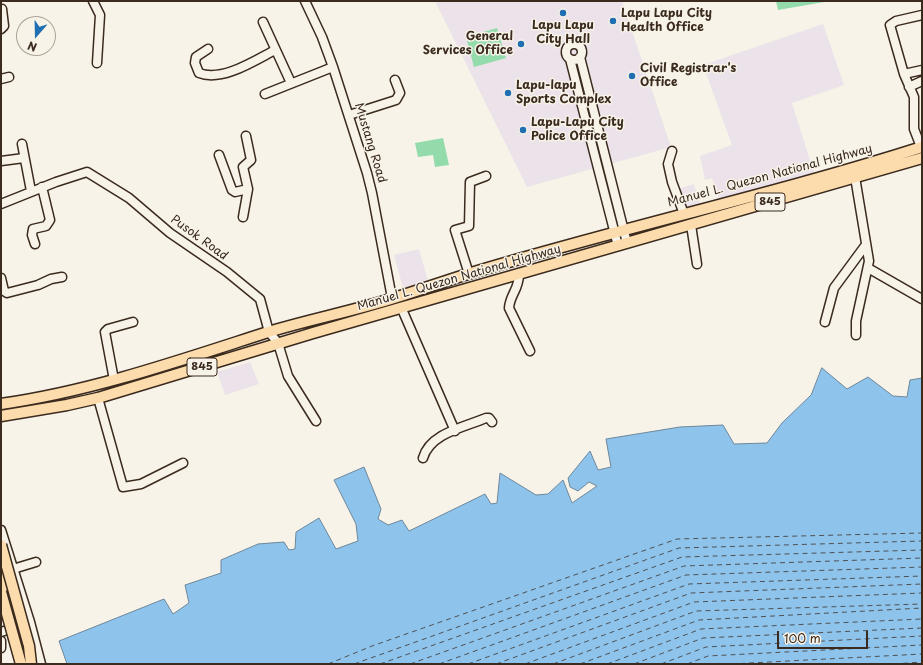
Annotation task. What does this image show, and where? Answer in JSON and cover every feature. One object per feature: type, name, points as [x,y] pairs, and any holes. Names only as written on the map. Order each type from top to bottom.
[{"type":"main road","name":"Manuel L. Quezon National Highway","points":[[1,416],[60,407],[98,398],[401,307],[691,225],[855,177],[914,156],[921,147]]},
{"type":"main road","name":"Manuel L. Quezon National Highway","points":[[1,404],[57,394],[114,380],[269,332],[392,298],[469,274],[619,231],[802,183],[914,156]]},
{"type":"main road","points":[[57,394],[60,407]]},
{"type":"main road","points":[[1,545],[29,646],[30,664]]},
{"type":"main road","points":[[1,565],[30,664]]},
{"type":"main road","points":[[1,592],[21,664]]},
{"type":"street","points":[[94,1],[100,15],[97,63]]},
{"type":"street","name":"Mustang Road","points":[[305,1],[322,37],[333,67],[372,193],[392,298]]},
{"type":"street","points":[[1,29],[4,26],[2,9]]},
{"type":"street","points":[[921,147],[914,128],[915,101],[904,74],[890,26],[896,21],[922,14]]},
{"type":"street","points":[[263,22],[291,83]]},
{"type":"street","points":[[619,231],[580,57],[580,48],[574,44],[570,45],[566,51],[567,56],[570,59],[587,128],[623,244]]},
{"type":"street","points":[[208,49],[196,57],[195,63],[199,73],[207,76],[226,73],[275,50]]},
{"type":"street","points":[[570,59],[574,60],[580,57]]},
{"type":"street","points":[[265,94],[333,67]]},
{"type":"street","points":[[904,74],[922,70]]},
{"type":"street","points":[[349,115],[396,100],[400,93],[396,80]]},
{"type":"street","points":[[909,87],[922,81]]},
{"type":"street","points":[[587,128],[596,125]]},
{"type":"street","points":[[243,217],[248,189],[243,167],[251,160],[246,136]]},
{"type":"street","points":[[22,144],[31,191]]},
{"type":"street","points":[[672,151],[668,164],[672,182],[684,214]]},
{"type":"street","points":[[219,155],[232,190],[235,192],[248,189]]},
{"type":"street","points":[[1,161],[24,158]]},
{"type":"street","name":"Pusok Road","points":[[1,204],[31,191],[87,172],[129,198],[170,233],[258,296],[269,332],[278,344],[288,376],[316,421]]},
{"type":"street","points":[[469,274],[456,230],[469,226],[470,182],[486,176]]},
{"type":"street","points":[[855,177],[865,246],[869,261],[856,321],[856,335]]},
{"type":"street","points":[[36,244],[32,235],[33,229],[46,226],[50,220],[42,187]]},
{"type":"street","points":[[691,225],[697,264]]},
{"type":"street","points":[[825,322],[834,288],[865,246]]},
{"type":"street","points":[[868,268],[922,299]]},
{"type":"street","points":[[519,274],[519,283],[516,292],[510,300],[508,308],[530,351]]},
{"type":"street","points":[[1,278],[4,291],[7,292],[38,286],[51,279],[62,277]]},
{"type":"street","points":[[401,307],[455,431]]},
{"type":"street","points":[[114,380],[105,332],[108,329],[133,322]]},
{"type":"street","points":[[98,398],[123,486],[141,484],[183,464]]},
{"type":"street","points":[[423,458],[425,451],[431,443],[486,418],[489,418],[492,422]]},
{"type":"street","points":[[1,530],[30,622],[41,664]]},
{"type":"street","points":[[13,569],[36,562]]},
{"type":"street","points":[[1,641],[1,648]]},
{"type":"shaded area","points":[[435,1],[622,1],[671,147],[527,187]]},
{"type":"shaded area","points":[[823,24],[844,85],[792,103],[814,173],[719,199],[712,178],[705,180],[700,156],[732,145],[703,65]]},
{"type":"shaded area","points":[[694,184],[700,205],[685,210],[678,189]]},
{"type":"shaded area","points":[[419,249],[428,281],[403,288],[394,255]]},
{"type":"shaded area","points":[[250,362],[259,384],[225,395],[217,372]]},
{"type":"green space","points":[[776,1],[830,1],[778,10]]},
{"type":"green space","points":[[497,28],[506,58],[474,67],[466,37]]},
{"type":"green space","points":[[443,138],[449,165],[435,167],[433,155],[418,157],[415,143]]},
{"type":"water","points":[[822,368],[847,389],[868,377],[893,396],[907,397],[910,380],[922,378],[922,664],[67,664],[59,641],[164,599],[173,614],[189,603],[185,585],[221,573],[221,560],[258,544],[284,542],[289,550],[295,549],[296,532],[319,518],[336,549],[358,541],[356,524],[334,480],[364,467],[381,509],[378,519],[388,525],[402,520],[409,531],[485,494],[491,504],[497,503],[500,473],[536,495],[548,494],[563,480],[572,503],[597,486],[589,482],[578,491],[570,487],[568,478],[590,451],[598,470],[611,467],[606,439],[680,427],[723,425],[734,444],[767,443],[782,423],[811,395]]},
{"type":"ferry route","points":[[328,664],[372,646],[677,539],[922,533]]},
{"type":"ferry route","points":[[354,664],[679,548],[922,541]]},
{"type":"ferry route","points":[[380,664],[682,557],[922,550]]},
{"type":"ferry route","points":[[410,664],[684,566],[922,558]]},
{"type":"ferry route","points":[[439,664],[686,575],[922,567]]},
{"type":"ferry route","points":[[468,664],[689,584],[922,576]]},
{"type":"ferry route","points":[[496,664],[691,593],[922,584]]},
{"type":"ferry route","points":[[525,664],[694,602],[922,593]]},
{"type":"ferry route","points":[[553,664],[696,611],[922,604]]},
{"type":"ferry route","points":[[580,664],[699,620],[922,608]]},
{"type":"ferry route","points":[[607,664],[701,629],[922,619]]},
{"type":"ferry route","points":[[634,664],[703,638],[922,628]]},
{"type":"ferry route","points":[[661,664],[706,647],[922,636]]},
{"type":"ferry route","points":[[687,664],[708,656],[922,645]]},
{"type":"ferry route","points":[[731,664],[922,654]]},
{"type":"ferry route","points":[[894,664],[922,662]]},
{"type":"place","name":"Lapu Lapu City Hall","points":[[563,13]]},
{"type":"place","name":"Lapu Lapu City Health Office","points":[[613,21]]},
{"type":"place","name":"General Services Office","points":[[521,44]]},
{"type":"place","name":"Civil Registrar's Office","points":[[632,76]]},
{"type":"place","name":"Lapu-lapu Sports Complex","points":[[508,93]]},
{"type":"place","name":"Lapu-Lapu City Police Office","points":[[523,130]]}]
